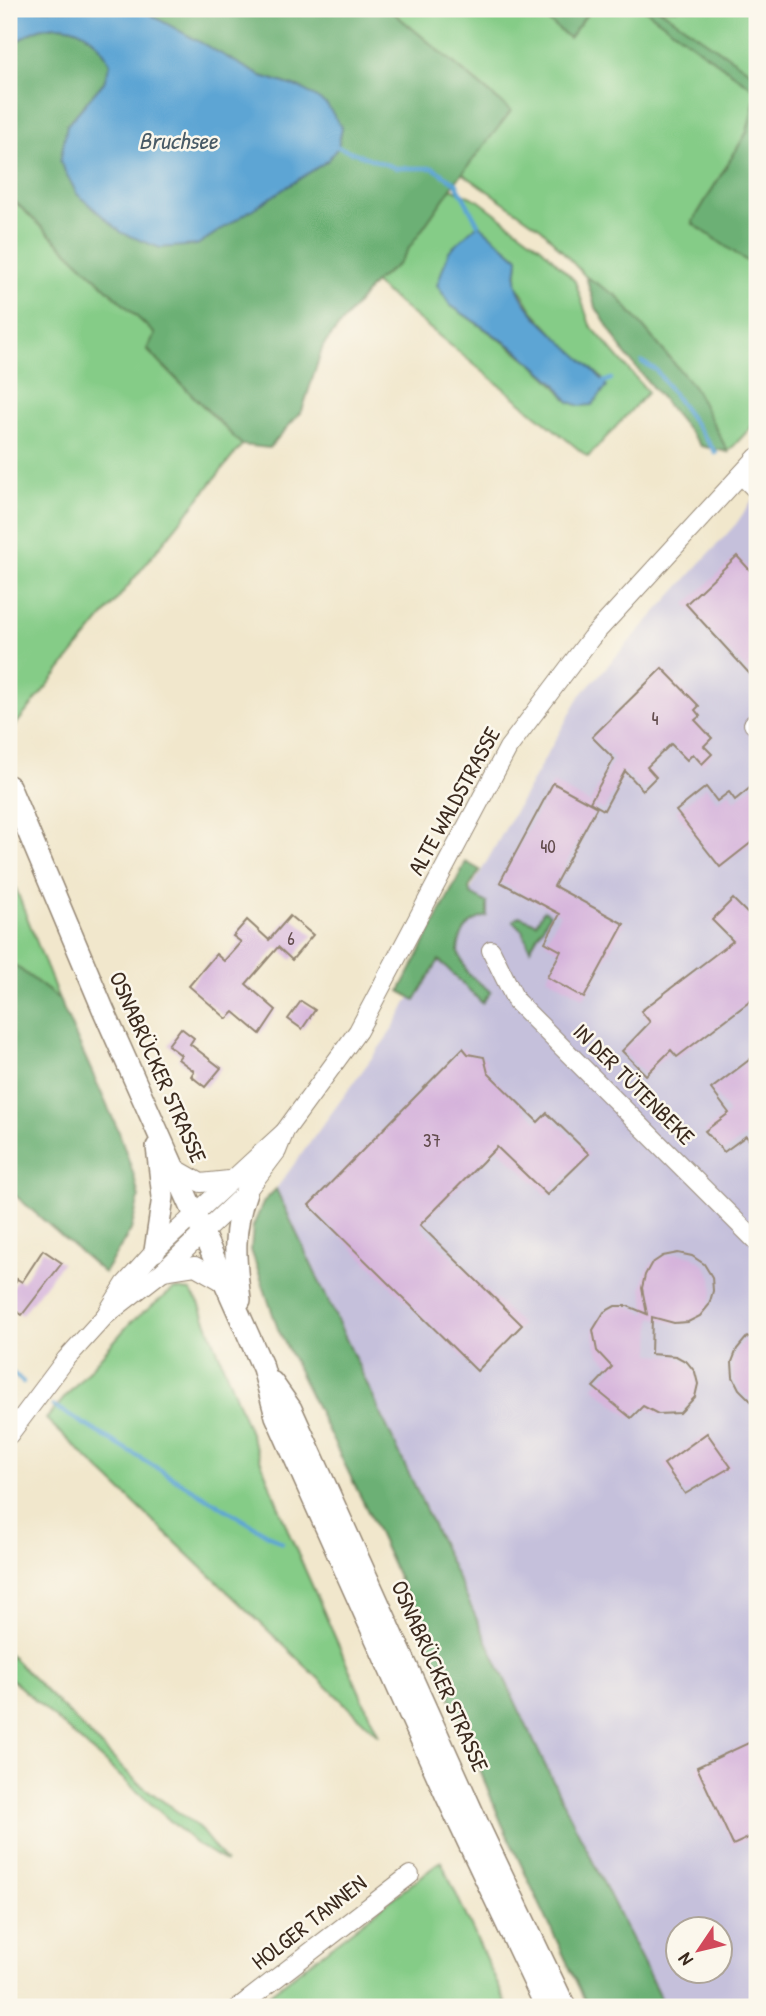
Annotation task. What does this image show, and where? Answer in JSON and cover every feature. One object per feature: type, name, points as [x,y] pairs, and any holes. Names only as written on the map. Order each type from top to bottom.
[{"type":"main road","name":"OSNABRÜCKER STRASSE","points":[[9,786],[155,1127],[263,1368],[275,1416],[546,2007]]},
{"type":"main road","points":[[155,1127],[163,1197],[155,1251]]},
{"type":"main road","points":[[238,1186],[235,1262],[243,1322]]},
{"type":"main road","name":"OSNABRÜCKER STRASSE","points":[[263,1368],[291,1409],[481,1831],[565,2007]]},
{"type":"street","name":"ALTE WALDSTRASSE","points":[[105,1316],[163,1271],[199,1224],[277,1151],[285,1131],[358,1031],[508,748],[591,638],[757,457]]},
{"type":"street","points":[[741,475],[757,491]]},
{"type":"street","name":"IN DER TÜTENBEKE","points":[[491,950],[516,1001],[757,1242]]},
{"type":"street","points":[[173,1167],[201,1183],[238,1186]]},
{"type":"street","name":"ALTE WALDSTRASSE","points":[[9,1434],[39,1393],[105,1316],[125,1284],[155,1251],[199,1224]]},
{"type":"street","points":[[163,1271],[195,1266],[225,1283]]},
{"type":"street","name":"HOLGER TANNEN","points":[[239,2007],[410,1875]]},
{"type":"shaded area","points":[[757,493],[757,2007],[665,2007],[542,1759],[276,1189],[390,1033],[580,696],[736,524]]},
{"type":"green space","points":[[140,9],[389,9],[511,111],[451,188],[398,264],[374,283],[323,346],[302,411],[269,448],[242,445],[147,349],[155,334],[9,196],[9,46],[34,31],[54,26],[65,26],[84,33],[99,46],[110,64],[104,82],[67,125],[197,245],[327,161],[338,147],[342,128],[303,89],[261,76]]},
{"type":"green space","points":[[389,9],[533,9],[569,37],[591,9],[644,9],[757,91],[747,132],[692,223],[757,268],[757,421],[728,452],[694,387],[617,296],[586,277],[542,229],[462,173],[511,111]]},
{"type":"green space","points":[[534,9],[591,9],[569,38]]},
{"type":"green space","points":[[644,9],[659,9],[757,76],[757,91]]},
{"type":"green space","points":[[659,9],[757,9],[757,76]]},
{"type":"green space","points":[[757,92],[757,268],[692,223],[747,132]]},
{"type":"green space","points":[[451,188],[478,200],[542,248],[575,281],[590,325],[648,392],[588,457],[374,283],[398,264]],"holes":[[[478,224],[518,258],[516,283],[532,310],[569,350],[601,377],[606,386],[569,402],[543,373],[450,305]]]},
{"type":"green space","points":[[9,196],[155,334],[147,350],[242,445],[14,727],[9,715]]},
{"type":"green space","points":[[586,277],[617,296],[694,387],[728,452],[701,446],[625,354],[595,306]]},
{"type":"green space","points":[[466,862],[480,870],[469,888],[471,894],[487,903],[487,916],[466,928],[460,939],[458,952],[468,974],[491,992],[482,1003],[439,960],[415,1000],[400,991]]},
{"type":"green space","points":[[9,871],[59,999],[9,961]]},
{"type":"green space","points":[[544,910],[550,914],[530,949],[523,931],[513,921],[519,916],[536,923]]},
{"type":"green space","points":[[9,961],[59,999],[119,1132],[134,1176],[139,1198],[131,1230],[104,1273],[9,1190]]},
{"type":"green space","points":[[276,1189],[542,1759],[665,2007],[588,2007],[502,1824],[424,1634],[375,1526],[278,1329],[251,1250],[253,1226],[264,1201]]},
{"type":"green space","points":[[174,1289],[190,1291],[199,1303],[291,1538],[379,1736],[46,1419],[130,1323]]},
{"type":"green space","points":[[9,1654],[137,1782],[198,1827],[226,1862],[195,1843],[9,1677]]},
{"type":"green space","points":[[441,1861],[508,2007],[253,2007]]},
{"type":"water","name":"Bruchsee","points":[[9,9],[140,9],[261,76],[303,89],[327,105],[342,128],[338,147],[327,161],[197,245],[160,248],[122,233],[77,194],[60,162],[67,125],[104,82],[110,64],[105,54],[84,33],[65,26],[39,29],[9,46]]},
{"type":"water","points":[[478,224],[518,258],[516,280],[520,294],[529,308],[607,386],[592,405],[580,406],[569,402],[555,383],[517,350],[450,305],[437,285],[449,251]]},
{"type":"building","points":[[737,556],[757,578],[757,682],[686,604]]},
{"type":"building","points":[[662,668],[699,706],[695,710],[700,716],[695,720],[712,738],[704,746],[712,754],[702,764],[693,754],[687,760],[671,744],[647,767],[656,777],[643,790],[625,771],[604,810],[590,802],[614,759],[592,737]]},
{"type":"building","points":[[757,782],[757,838],[720,867],[676,811],[706,787],[717,801],[729,792],[735,800]]},
{"type":"building","points":[[553,783],[597,807],[554,886],[624,924],[584,998],[547,977],[561,951],[545,942],[560,914],[500,882]]},
{"type":"building","points":[[733,899],[757,923],[757,996],[677,1057],[671,1050],[646,1075],[622,1051],[650,1022],[641,1011],[733,941],[712,920]]},
{"type":"building","points":[[290,916],[313,935],[292,960],[278,947],[246,984],[276,1010],[260,1034],[234,1012],[227,1019],[189,986],[216,954],[224,961],[241,942],[233,936],[247,920],[269,940]]},
{"type":"building","points":[[301,1001],[315,1010],[302,1029],[288,1019]]},
{"type":"building","points":[[181,1028],[194,1038],[190,1044],[221,1068],[205,1087],[191,1076],[194,1071],[178,1059],[181,1055],[168,1045]]},
{"type":"building","points":[[463,1048],[468,1054],[484,1057],[488,1073],[538,1122],[547,1113],[589,1154],[547,1195],[497,1147],[420,1225],[522,1325],[477,1371],[309,1205]]},
{"type":"building","points":[[757,1054],[757,1150],[746,1136],[724,1152],[705,1131],[729,1113],[711,1089]]},
{"type":"building","points":[[43,1250],[62,1263],[22,1315],[9,1306],[9,1293],[17,1279],[22,1282]]},
{"type":"building","points":[[678,1253],[692,1256],[704,1264],[712,1277],[713,1291],[709,1305],[700,1316],[688,1322],[674,1323],[652,1317],[651,1354],[676,1356],[687,1362],[695,1372],[698,1384],[695,1397],[680,1413],[658,1414],[643,1406],[631,1418],[593,1387],[612,1367],[597,1351],[593,1330],[604,1312],[615,1306],[628,1306],[647,1314],[642,1288],[645,1275],[651,1264],[663,1256]]},
{"type":"building","points":[[757,1333],[757,1407],[739,1389],[733,1377],[732,1362],[737,1349],[746,1338]]},
{"type":"building","points":[[707,1433],[731,1467],[685,1494],[664,1464]]},
{"type":"building","points":[[757,1739],[757,1834],[733,1845],[697,1767]]},
{"type":"waterway","points":[[338,147],[396,168],[433,168],[456,183],[478,224]]},
{"type":"waterway","points":[[642,362],[656,370],[716,453]]},
{"type":"waterway","points":[[604,382],[611,379]]},
{"type":"waterway","points":[[9,1370],[23,1382]]},
{"type":"waterway","points":[[54,1406],[282,1543]]}]
